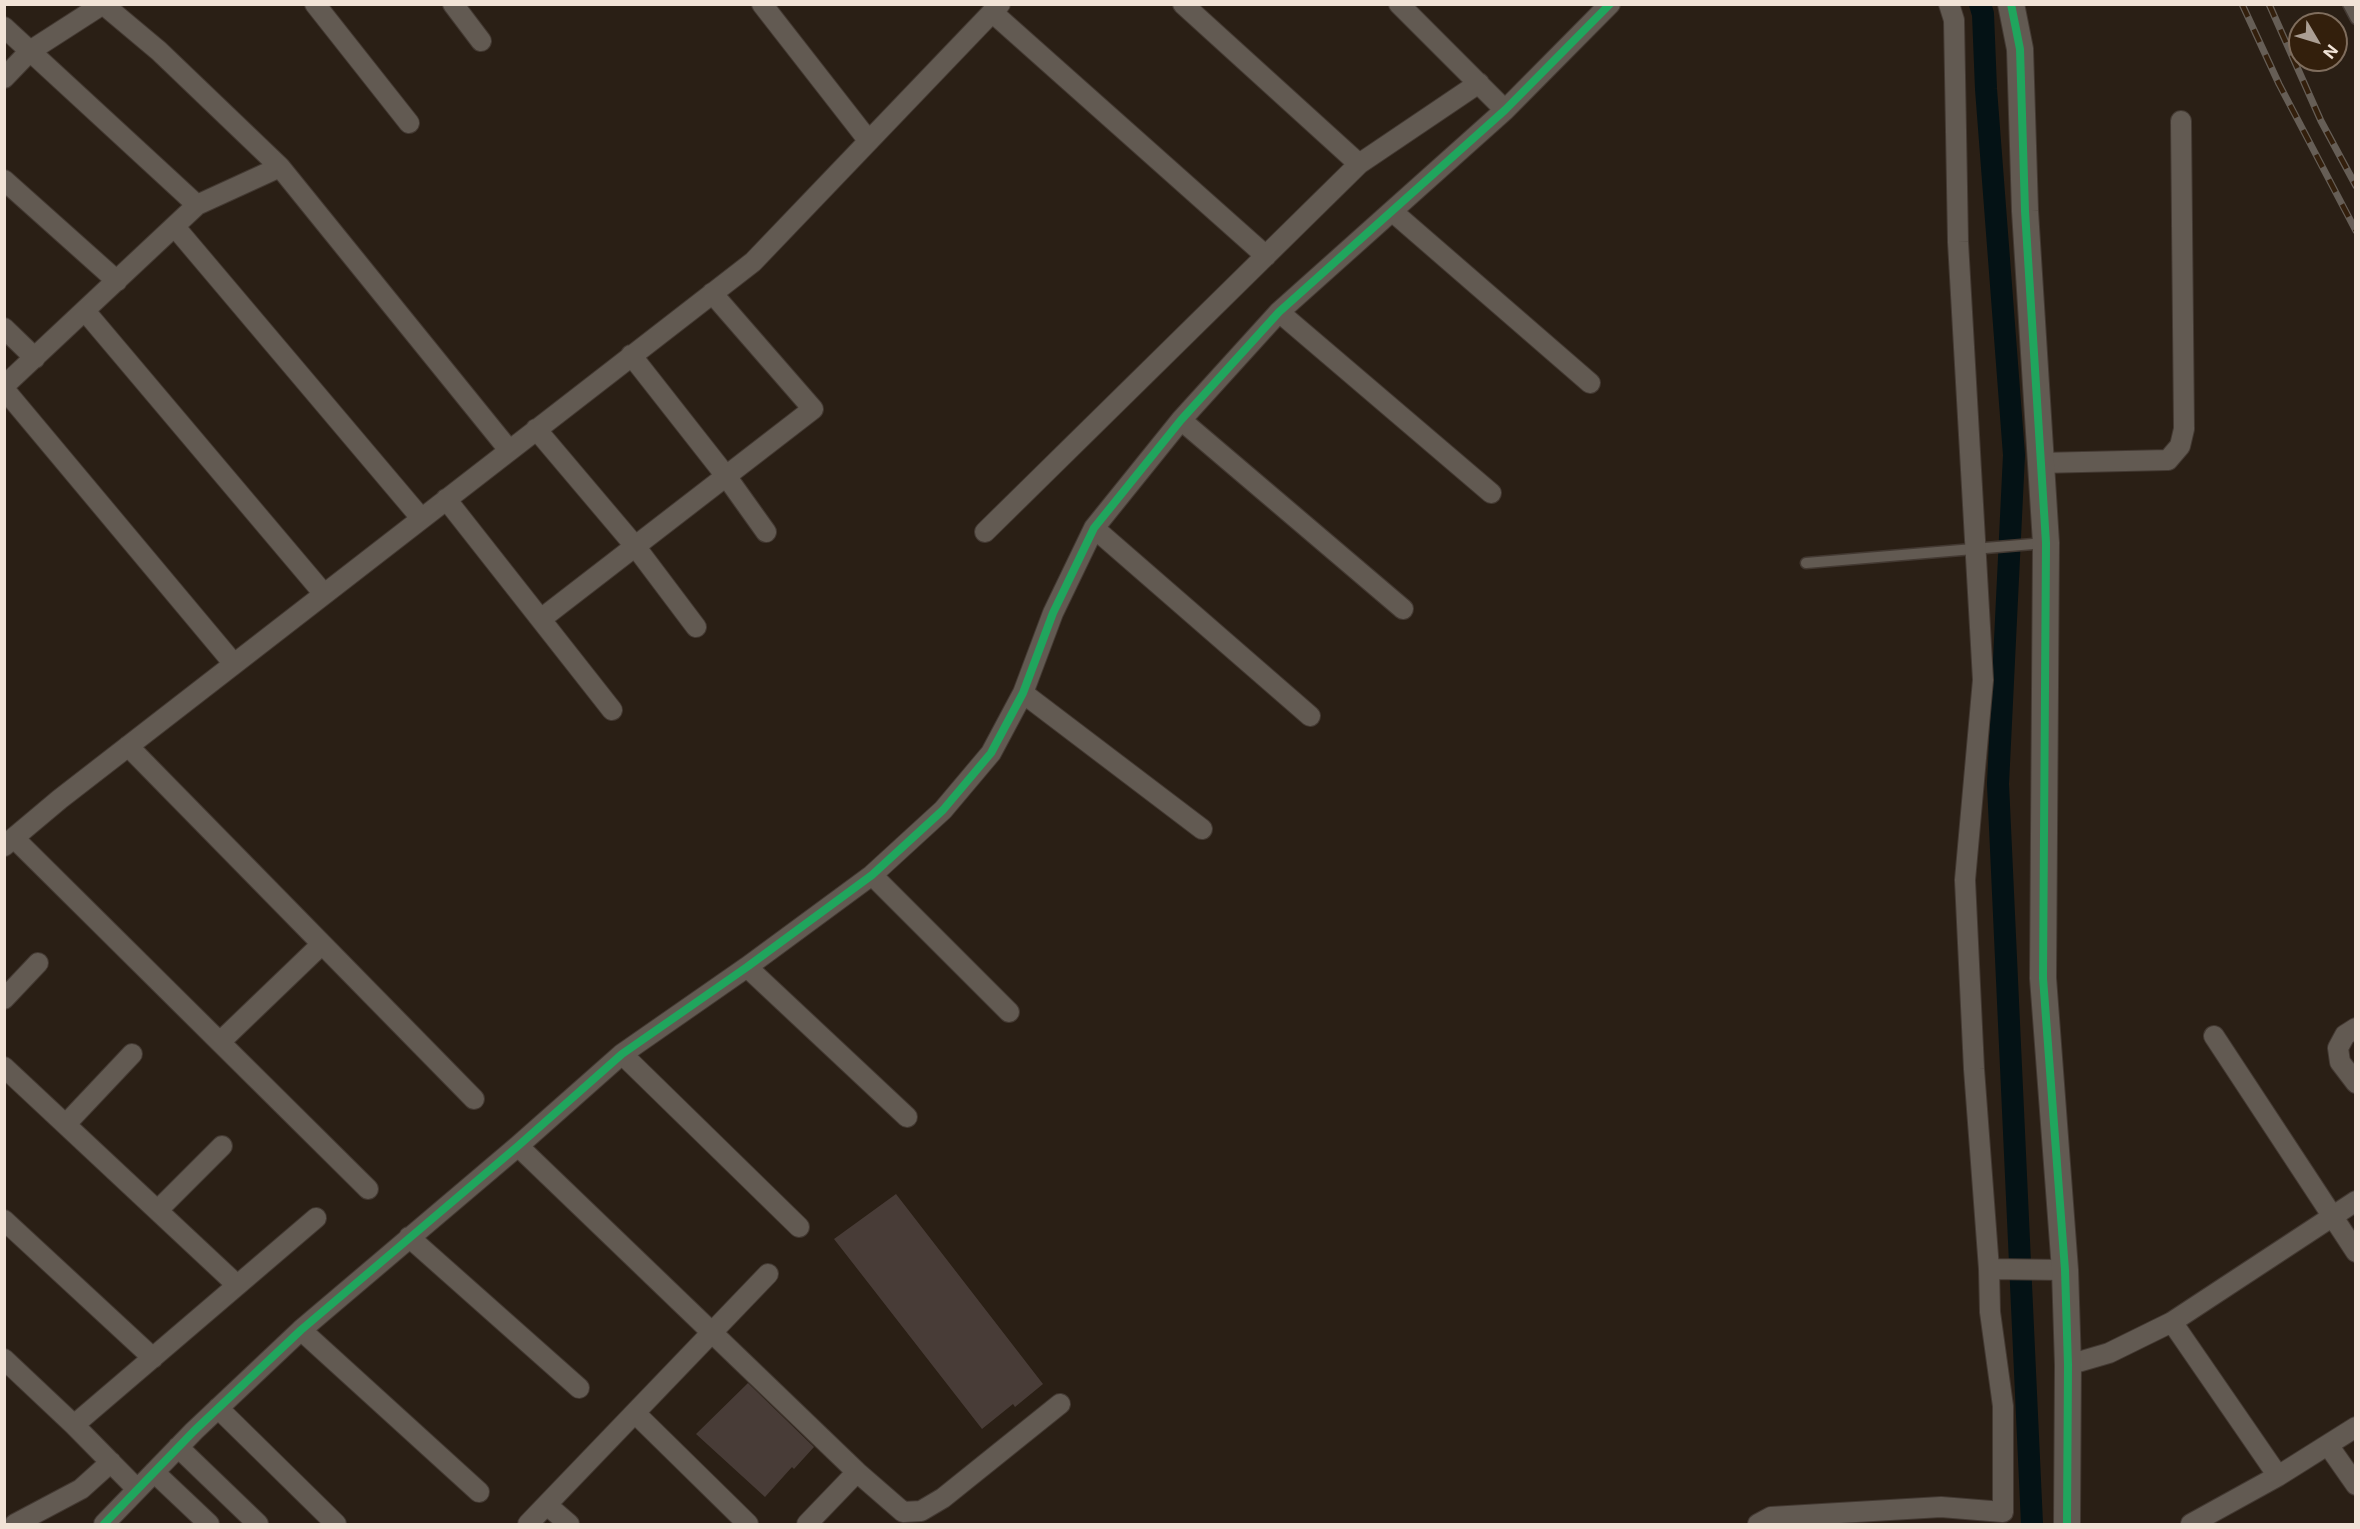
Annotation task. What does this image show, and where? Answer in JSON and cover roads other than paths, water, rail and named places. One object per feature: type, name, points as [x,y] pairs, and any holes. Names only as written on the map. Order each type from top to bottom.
[{"type":"street","points":[[4,78],[30,51],[103,4],[159,51],[280,167],[509,450]]},
{"type":"street","points":[[315,4],[409,123]]},
{"type":"street","points":[[453,4],[481,41]]},
{"type":"street","points":[[762,4],[868,140]]},
{"type":"street","points":[[1183,4],[1359,164]]},
{"type":"street","points":[[1399,4],[1492,96]]},
{"type":"street","points":[[985,532],[1359,164],[1492,96],[1610,4]]},
{"type":"street","points":[[1758,1524],[1771,1517],[1850,1518],[1941,1507],[2003,1518],[2003,1406],[1990,1312],[1989,1269],[1974,1069],[1965,880],[1983,680],[1958,242],[1954,20],[1949,4]]},
{"type":"street","points":[[2011,4],[2020,49],[2025,211],[2040,463],[2043,978],[2058,1269],[2078,1362],[2067,1524]]},
{"type":"street","points":[[368,1189],[220,1042],[9,842],[128,746],[753,261],[996,8],[1266,256]]},
{"type":"street","points":[[4,27],[197,206]]},
{"type":"street","points":[[104,1524],[178,1447],[301,1330],[518,1146],[622,1054],[747,967],[872,875],[944,810],[991,753],[1023,693],[1053,614],[1094,528],[1181,420],[1279,312],[1393,212],[1492,96]]},
{"type":"street","points":[[2040,463],[2168,460],[2180,446],[2184,429],[2181,122]]},
{"type":"street","points":[[234,664],[4,387],[197,206],[280,167]]},
{"type":"street","points":[[4,180],[117,281]]},
{"type":"street","points":[[1393,212],[1590,383]]},
{"type":"street","points":[[175,227],[421,518]]},
{"type":"street","points":[[541,619],[813,409],[712,293]]},
{"type":"street","points":[[85,311],[324,594]]},
{"type":"street","points":[[1279,312],[1491,493]]},
{"type":"street","points":[[4,328],[34,358]]},
{"type":"street","points":[[631,355],[726,476],[766,532]]},
{"type":"street","points":[[1181,420],[1402,609]]},
{"type":"street","points":[[536,429],[635,546],[696,627]]},
{"type":"street","points":[[446,499],[612,710]]},
{"type":"street","points":[[1094,528],[1310,716]]},
{"type":"street","points":[[1023,693],[1203,829]]},
{"type":"street","points":[[128,746],[474,1100]]},
{"type":"street","points":[[872,875],[1009,1012]]},
{"type":"street","points":[[220,1042],[322,944]]},
{"type":"street","points":[[4,999],[38,963]]},
{"type":"street","points":[[747,967],[907,1117]]},
{"type":"street","points":[[2355,1028],[2345,1035],[2338,1048],[2340,1062],[2355,1083]]},
{"type":"street","points":[[2214,1036],[2355,1252]]},
{"type":"street","points":[[66,1124],[132,1054]]},
{"type":"street","points":[[622,1054],[799,1227]]},
{"type":"street","points":[[4,1067],[237,1285]]},
{"type":"street","points":[[158,1210],[222,1146]]},
{"type":"street","points":[[518,1146],[857,1472],[903,1512],[921,1511],[943,1498],[1060,1404]]},
{"type":"street","points":[[2078,1362],[2109,1353],[2172,1322],[2355,1201]]},
{"type":"street","points":[[74,1425],[316,1218]]},
{"type":"street","points":[[4,1220],[153,1358]]},
{"type":"street","points":[[409,1237],[579,1388]]},
{"type":"street","points":[[1989,1269],[2058,1269]]},
{"type":"street","points":[[528,1524],[768,1274]]},
{"type":"street","points":[[2172,1322],[2278,1476]]},
{"type":"street","points":[[301,1330],[478,1492]]},
{"type":"street","points":[[4,1359],[137,1489]]},
{"type":"street","points":[[218,1408],[336,1524]]},
{"type":"street","points":[[635,1413],[748,1524]]},
{"type":"street","points":[[2191,1524],[2278,1476],[2355,1427]]},
{"type":"street","points":[[2328,1445],[2355,1485]]},
{"type":"street","points":[[178,1447],[258,1524]]},
{"type":"street","points":[[14,1521],[81,1489],[111,1462]]},
{"type":"street","points":[[154,1472],[208,1524]]},
{"type":"street","points":[[807,1524],[857,1472]]},
{"type":"street","points":[[547,1505],[569,1524]]},
{"type":"lane","points":[[2348,4],[2355,19]]},
{"type":"lane","points":[[1806,563],[2039,544]]},
{"type":"waterway","points":[[1980,4],[1983,14],[1986,89],[2014,455],[1998,784],[2032,1524]]},
{"type":"railway","points":[[2242,4],[2279,84],[2356,231]]},
{"type":"railway","points":[[2269,4],[2321,121],[2356,186]]}]
